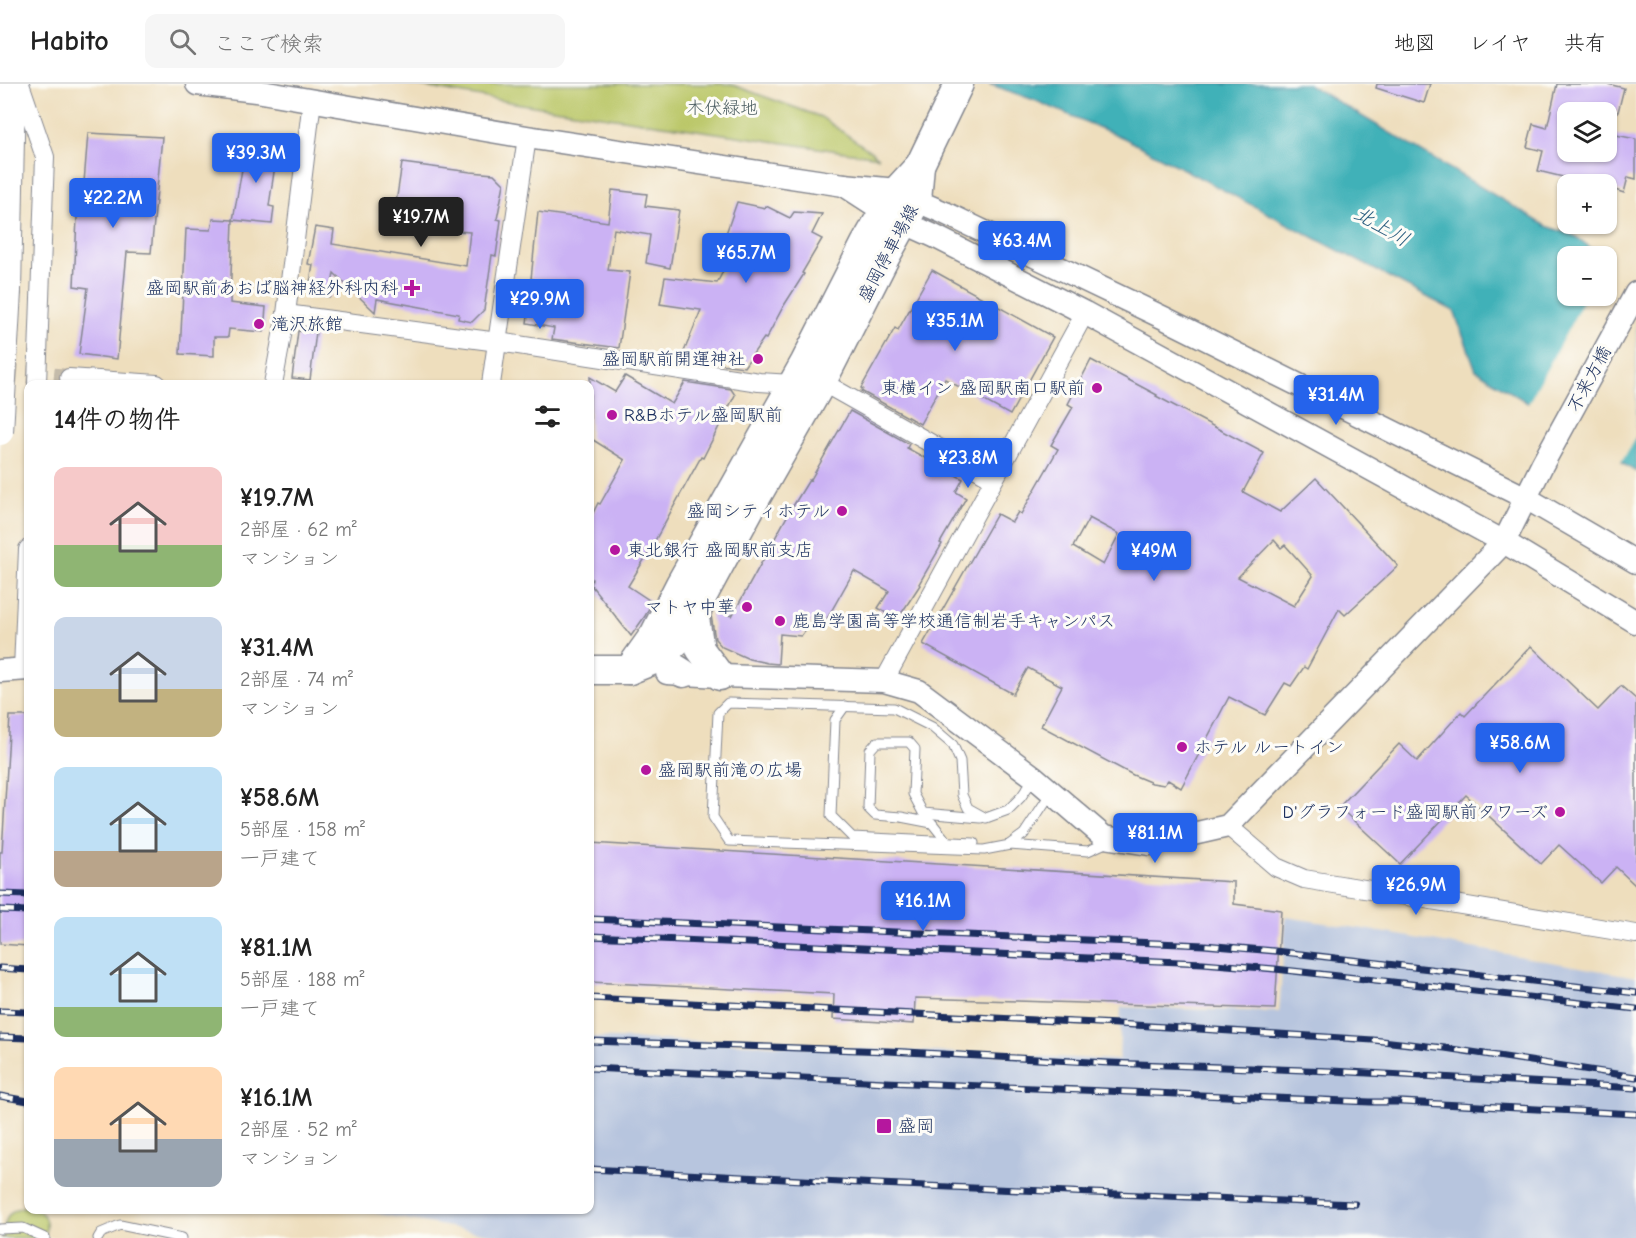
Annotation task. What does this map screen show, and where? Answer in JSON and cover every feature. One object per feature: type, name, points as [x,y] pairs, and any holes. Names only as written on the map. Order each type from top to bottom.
[{"type":"main road","points":[[0,432],[8,291],[12,84]]},
{"type":"main road","name":"盛岡停車場線","points":[[629,670],[657,646],[676,642],[694,612],[822,382],[886,256],[901,206],[959,84]]},
{"type":"main road","name":"盛岡停車場線","points":[[657,646],[680,584],[805,362],[865,244],[901,206]]},
{"type":"main road","points":[[694,612],[700,649],[720,676]]},
{"type":"main road","points":[[657,646],[683,673]]},
{"type":"main road","points":[[594,670],[629,670]]},
{"type":"street","points":[[0,97],[4,84]]},
{"type":"street","points":[[20,84],[45,157],[37,380]]},
{"type":"street","points":[[197,84],[312,100],[527,137],[844,185],[901,206],[1164,318],[1526,498],[1636,562]]},
{"type":"street","points":[[274,380],[285,314],[312,100]]},
{"type":"street","points":[[492,380],[527,137]]},
{"type":"street","points":[[901,206],[944,241],[1085,314],[1504,542],[1636,622]]},
{"type":"street","name":"不来方橋","points":[[1228,826],[1504,542],[1542,465],[1636,293]]},
{"type":"street","points":[[285,314],[498,342],[759,382],[792,384]]},
{"type":"street","points":[[884,681],[1085,314]]},
{"type":"street","points":[[69,378],[99,380]]},
{"type":"street","points":[[822,382],[994,479]]},
{"type":"street","points":[[0,671],[24,669]]},
{"type":"street","points":[[629,670],[720,676],[884,681],[919,691],[1034,777],[1104,837],[1149,844],[1228,826],[1276,867],[1304,879],[1636,934]]},
{"type":"lane","points":[[986,818],[968,808],[962,795],[960,761],[953,745],[932,727],[894,708],[728,703],[718,713],[713,817],[729,841],[984,850],[1010,845],[1024,834],[1051,793]]},
{"type":"lane","points":[[845,706],[835,720],[831,816],[852,837],[1088,851],[1114,839]]},
{"type":"lane","points":[[946,842],[932,823],[875,815],[868,808],[870,750],[877,742],[909,742],[915,749],[913,794],[923,813],[986,818],[1008,810],[1021,797],[1034,777]]},
{"type":"lane","points":[[98,1238],[101,1233],[120,1225],[183,1238]]},
{"type":"lane","points":[[0,1229],[22,1228],[45,1238]]},
{"type":"shaded area","points":[[1286,917],[1636,977],[1636,1238],[509,1238],[380,1214],[594,1214],[594,1037],[1119,1060],[1121,1007],[1279,1012]]},
{"type":"green space","name":"木伏緑地","points":[[407,84],[730,84],[821,117],[879,157],[527,105]]},
{"type":"green space","points":[[24,1207],[24,1214],[43,1215],[46,1225],[45,1238],[2,1238],[8,1216]]},
{"type":"water","name":"北上川","points":[[989,84],[1308,84],[1546,226],[1557,230],[1557,234],[1575,236],[1588,246],[1557,246],[1557,306],[1617,306],[1617,289],[1636,277],[1636,472],[1476,370],[1454,311],[1124,138],[1034,100]]},
{"type":"pier","points":[[1617,264],[1636,273],[1636,436],[1620,465],[1527,406],[1581,306],[1617,306]]},
{"type":"building","points":[[1377,84],[1430,84],[1424,103],[1376,88]]},
{"type":"building","points":[[1557,84],[1608,84],[1624,88],[1618,112],[1617,102],[1557,102],[1557,162],[1617,162],[1617,135],[1636,139],[1636,179],[1628,177],[1624,193],[1617,191],[1617,174],[1557,176],[1538,171],[1543,151],[1527,147],[1533,124],[1547,128]]},
{"type":"building","points":[[88,133],[162,137],[151,253],[127,252],[117,359],[79,354],[88,288],[74,286],[77,217],[82,207]]},
{"type":"building","points":[[247,141],[278,145],[269,206],[274,207],[272,224],[233,220]]},
{"type":"building","points":[[402,163],[494,174],[504,184],[497,219],[501,220],[496,256],[492,255],[484,310],[472,322],[458,319],[459,314],[377,299],[375,312],[334,273],[330,297],[308,294],[313,265],[308,264],[315,227],[334,230],[332,244],[466,266],[470,232],[457,231],[460,204],[422,199],[418,226],[393,223]]},
{"type":"building","points":[[612,190],[647,194],[645,206],[679,210],[670,268],[646,263],[650,235],[614,229],[608,270],[630,272],[619,348],[552,339],[554,328],[527,323],[538,212],[608,222]]},
{"type":"building","points":[[737,202],[765,208],[766,206],[790,218],[794,212],[822,214],[812,234],[822,239],[766,339],[764,338],[744,367],[698,361],[683,354],[701,310],[660,304],[665,277],[717,283],[733,252],[722,245]]},
{"type":"building","points":[[213,219],[233,220],[230,303],[266,307],[264,332],[229,329],[228,337],[214,337],[214,356],[180,354],[186,229],[211,230]]},
{"type":"building","points":[[932,270],[1053,337],[1010,415],[945,379],[920,424],[861,391],[895,328],[898,330]]},
{"type":"building","points":[[298,331],[316,332],[310,380],[292,378]]},
{"type":"building","points":[[1091,360],[1264,453],[1243,492],[1280,512],[1316,478],[1398,566],[1345,615],[1339,609],[1307,669],[1304,667],[1291,686],[1285,683],[1265,715],[1229,697],[1181,788],[1168,780],[1164,785],[1133,775],[1041,726],[1062,686],[1028,668],[1013,694],[923,644],[997,514],[1012,522],[1018,512],[1021,514],[1058,449],[1051,445],[1073,407],[1068,404]],"holes":[[[1089,518],[1119,534],[1103,565],[1073,547]],[[1274,540],[1281,548],[1285,545],[1313,576],[1294,606],[1238,577]]]},
{"type":"building","points":[[625,376],[672,404],[685,382],[731,389],[735,395],[703,458],[701,457],[628,586],[652,602],[631,636],[594,589],[594,511],[625,460],[594,441],[594,380],[590,380],[590,377],[615,392]]},
{"type":"building","points":[[850,411],[909,444],[907,448],[963,479],[956,492],[966,498],[940,543],[942,544],[920,585],[897,620],[878,608],[889,591],[854,571],[824,624],[814,618],[801,636],[780,634],[778,664],[749,659],[722,647],[715,639],[711,615],[715,609],[732,616],[790,511]]},
{"type":"building","points":[[1531,646],[1598,710],[1621,686],[1636,699],[1636,886],[1616,867],[1601,883],[1559,845],[1541,864],[1466,795],[1400,864],[1339,807],[1399,744],[1417,761],[1461,712],[1465,716]]},
{"type":"building","points":[[10,716],[24,716],[24,946],[0,944],[0,852],[2,852]]},
{"type":"building","points":[[594,843],[1234,882],[1234,904],[1281,910],[1275,1009],[915,998],[914,1024],[833,1019],[834,994],[594,982]]},
{"type":"tunnel","points":[[0,372],[69,378]]},
{"type":"railway","points":[[0,894],[24,895]]},
{"type":"railway","points":[[0,910],[24,911]]},
{"type":"railway","points":[[594,919],[1204,945],[1275,951],[1636,993]]},
{"type":"railway","points":[[594,936],[1203,963],[1636,1009]]},
{"type":"railway","points":[[0,968],[24,970]]},
{"type":"railway","points":[[594,998],[1118,1024],[1373,1040],[1445,1048],[1636,1077]]},
{"type":"railway","points":[[0,1011],[24,1012]]},
{"type":"railway","points":[[0,1037],[24,1038]]},
{"type":"railway","points":[[594,1041],[888,1051],[1109,1063],[1332,1071],[1636,1088]]},
{"type":"railway","points":[[594,1068],[1636,1114]]},
{"type":"railway","points":[[0,1096],[24,1100]]},
{"type":"railway","points":[[594,1169],[1355,1204]]},
{"type":"place","name":"盛岡駅前あおば脳神経外科内科","points":[[412,288]]},
{"type":"place","name":"滝沢旅館","points":[[259,324]]},
{"type":"place","name":"盛岡駅前開運神社","points":[[758,359]]},
{"type":"place","name":"東横イン 盛岡駅南口駅前","points":[[1097,388]]},
{"type":"place","name":"R&Bホテル盛岡駅前","points":[[612,415]]},
{"type":"place","name":"盛岡シティホテル","points":[[842,511]]},
{"type":"place","name":"東北銀行 盛岡駅前支店","points":[[615,550]]},
{"type":"place","name":"マトヤ中華","points":[[747,607]]},
{"type":"place","name":"鹿島学園高等学校通信制岩手キャンパス","points":[[780,621]]},
{"type":"place","name":"ホテル ルートイン","points":[[1182,747]]},
{"type":"place","name":"盛岡駅前滝の広場","points":[[646,770]]},
{"type":"place","name":"D'グラフォード盛岡駅前タワーズ","points":[[1560,812]]},
{"type":"place","name":"盛岡","points":[[884,1126]]}]
